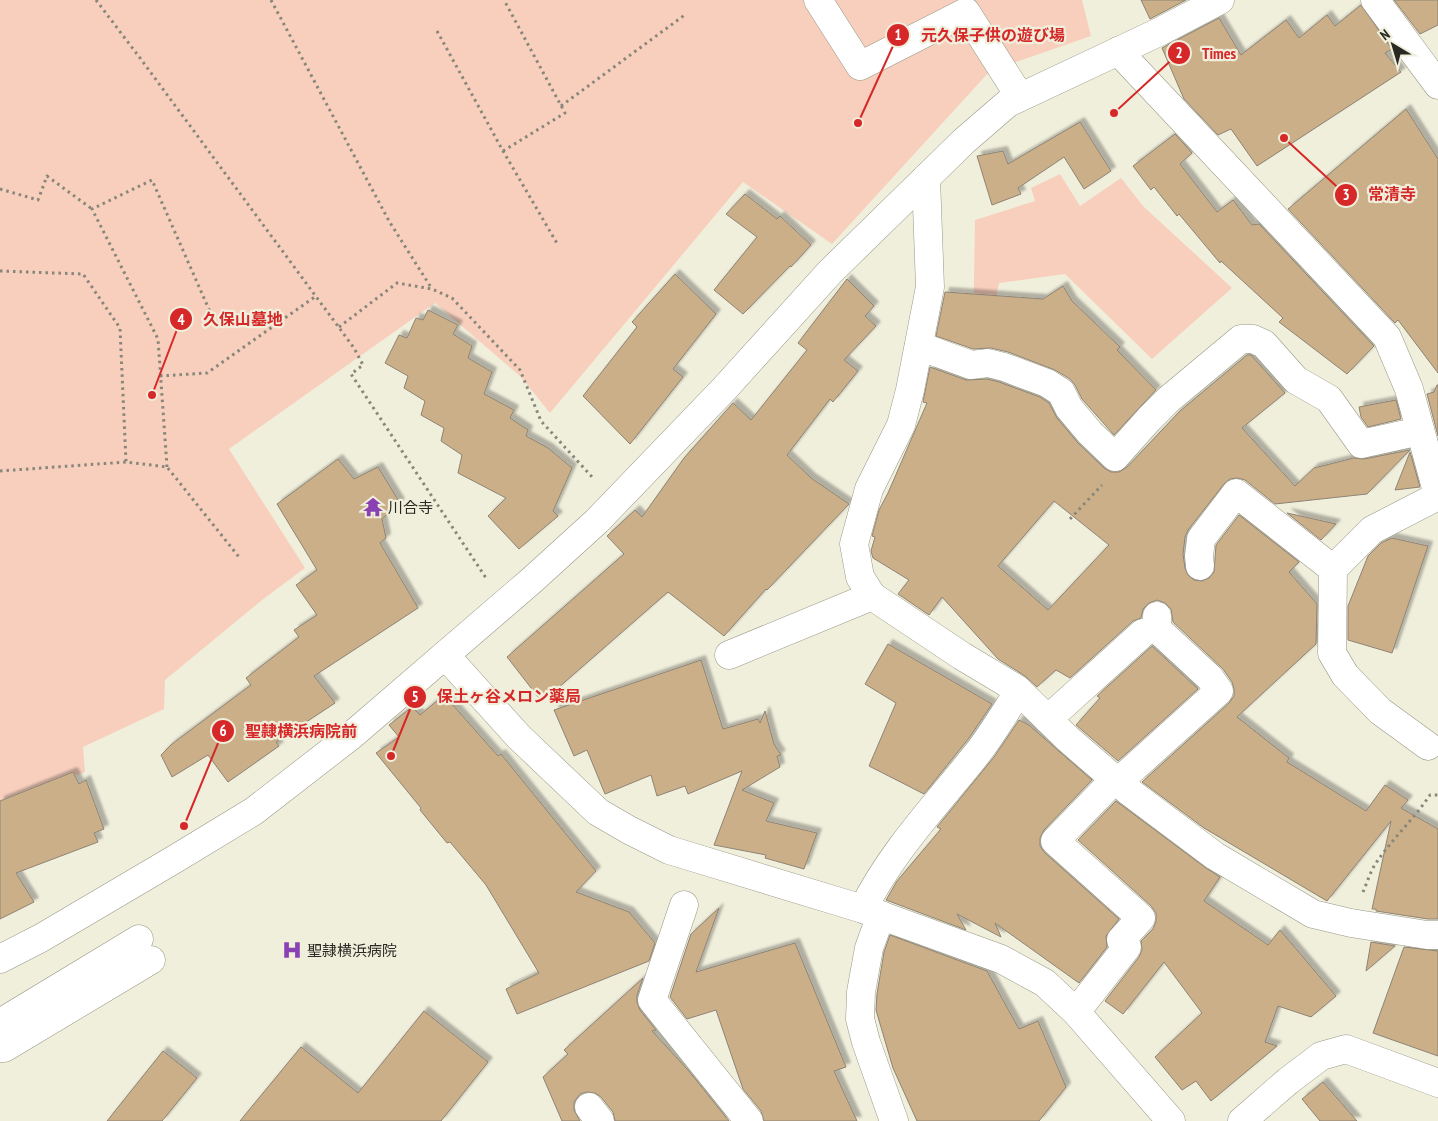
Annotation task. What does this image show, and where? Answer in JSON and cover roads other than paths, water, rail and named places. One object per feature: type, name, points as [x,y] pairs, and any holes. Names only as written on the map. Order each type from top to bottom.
[{"type":"street","points":[[818,0],[860,66],[966,12],[1020,97]]},
{"type":"street","points":[[0,959],[41,938],[175,860],[254,811],[352,735],[504,605],[582,535],[725,388],[830,272],[978,128],[1008,103],[1220,0]]},
{"type":"street","points":[[1375,0],[1438,86]]},
{"type":"street","points":[[1118,51],[1387,337],[1410,390],[1437,487],[1372,530],[1334,569],[1332,653],[1346,675],[1380,711],[1428,746]]},
{"type":"street","points":[[926,178],[930,287],[919,346],[901,425],[869,489],[854,544],[860,578],[872,596],[962,656],[1019,691],[1068,739],[1116,780],[1215,856],[1313,914],[1351,923],[1427,935],[1438,935]]},
{"type":"street","points":[[919,346],[971,365],[988,363],[1047,382],[1061,392],[1068,408],[1115,457],[1169,399],[1241,339],[1253,339],[1264,344],[1296,380],[1329,399],[1361,444],[1420,430]]},
{"type":"street","points":[[1200,561],[1201,539],[1236,492],[1334,569]]},
{"type":"street","points":[[729,655],[872,596]]},
{"type":"street","points":[[1048,719],[1150,624],[1210,678],[1219,691],[1116,780],[1055,841],[1141,918],[1121,940],[1127,947],[1076,1012]]},
{"type":"street","points":[[445,655],[520,737],[598,812],[669,850],[872,912],[1001,959],[1045,983],[1076,1012],[1171,1121]]},
{"type":"street","points":[[894,1121],[866,1042],[860,1019],[861,992],[869,948],[874,887],[894,858],[978,753],[1019,691]]},
{"type":"street","points":[[684,905],[652,1000],[749,1121]]},
{"type":"street","points":[[0,1023],[145,949],[4,1048],[0,1048]]},
{"type":"street","points":[[1242,1121],[1288,1081],[1321,1056],[1346,1049],[1438,1083]]},
{"type":"place","name":"Times","points":[[1114,113]]},
{"type":"place","name":"元久保子供の遊び場","points":[[858,123]]},
{"type":"place","name":"常清寺","points":[[1284,138]]},
{"type":"place","name":"久保山墓地","points":[[152,395]]},
{"type":"place","name":"川合寺","points":[[373,507]]},
{"type":"place","name":"保土ヶ谷メロン薬局","points":[[391,756]]},
{"type":"place","name":"聖隷横浜病院前","points":[[184,826]]},
{"type":"place","name":"聖隷横浜病院","points":[[292,950]]}]
